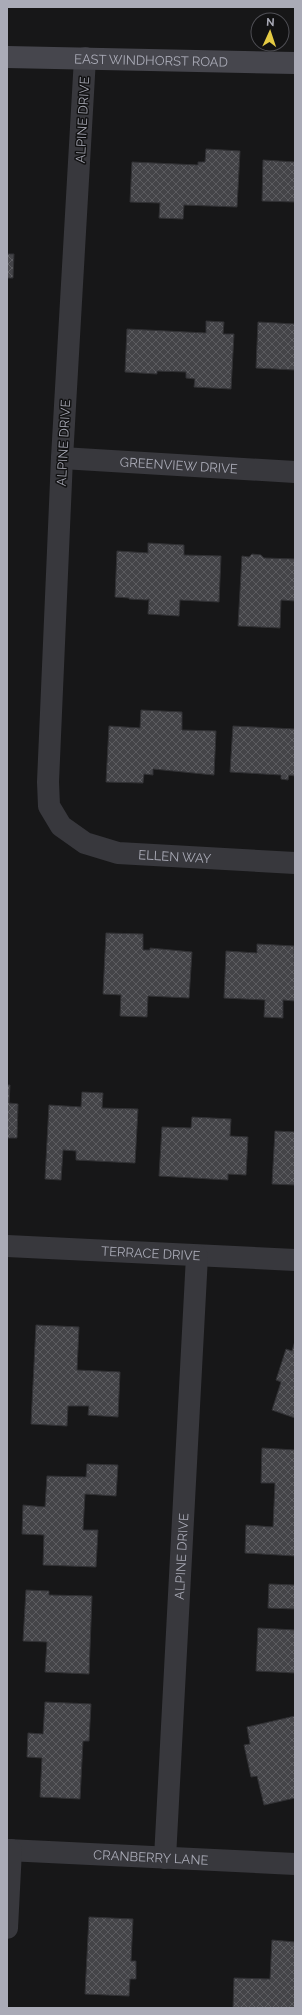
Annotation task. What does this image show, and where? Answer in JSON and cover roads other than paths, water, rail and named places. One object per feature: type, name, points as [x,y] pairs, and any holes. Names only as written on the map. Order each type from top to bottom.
[{"type":"street","name":"EAST WINDHORST ROAD","points":[[7,57],[295,63]]},
{"type":"street","name":"ALPINE DRIVE","points":[[61,826],[49,806],[48,782],[62,458],[85,58]]},
{"type":"street","name":"GREENVIEW DRIVE","points":[[62,458],[295,472]]},
{"type":"street","name":"ELLEN WAY","points":[[61,826],[85,843],[118,853],[295,863]]},
{"type":"street","name":"TERRACE DRIVE","points":[[7,1246],[295,1260]]},
{"type":"street","name":"ALPINE DRIVE","points":[[165,1858],[197,1256]]},
{"type":"street","name":"CRANBERRY LANE","points":[[9,1850],[295,1864]]},
{"type":"street","points":[[7,1928],[9,1850]]}]
